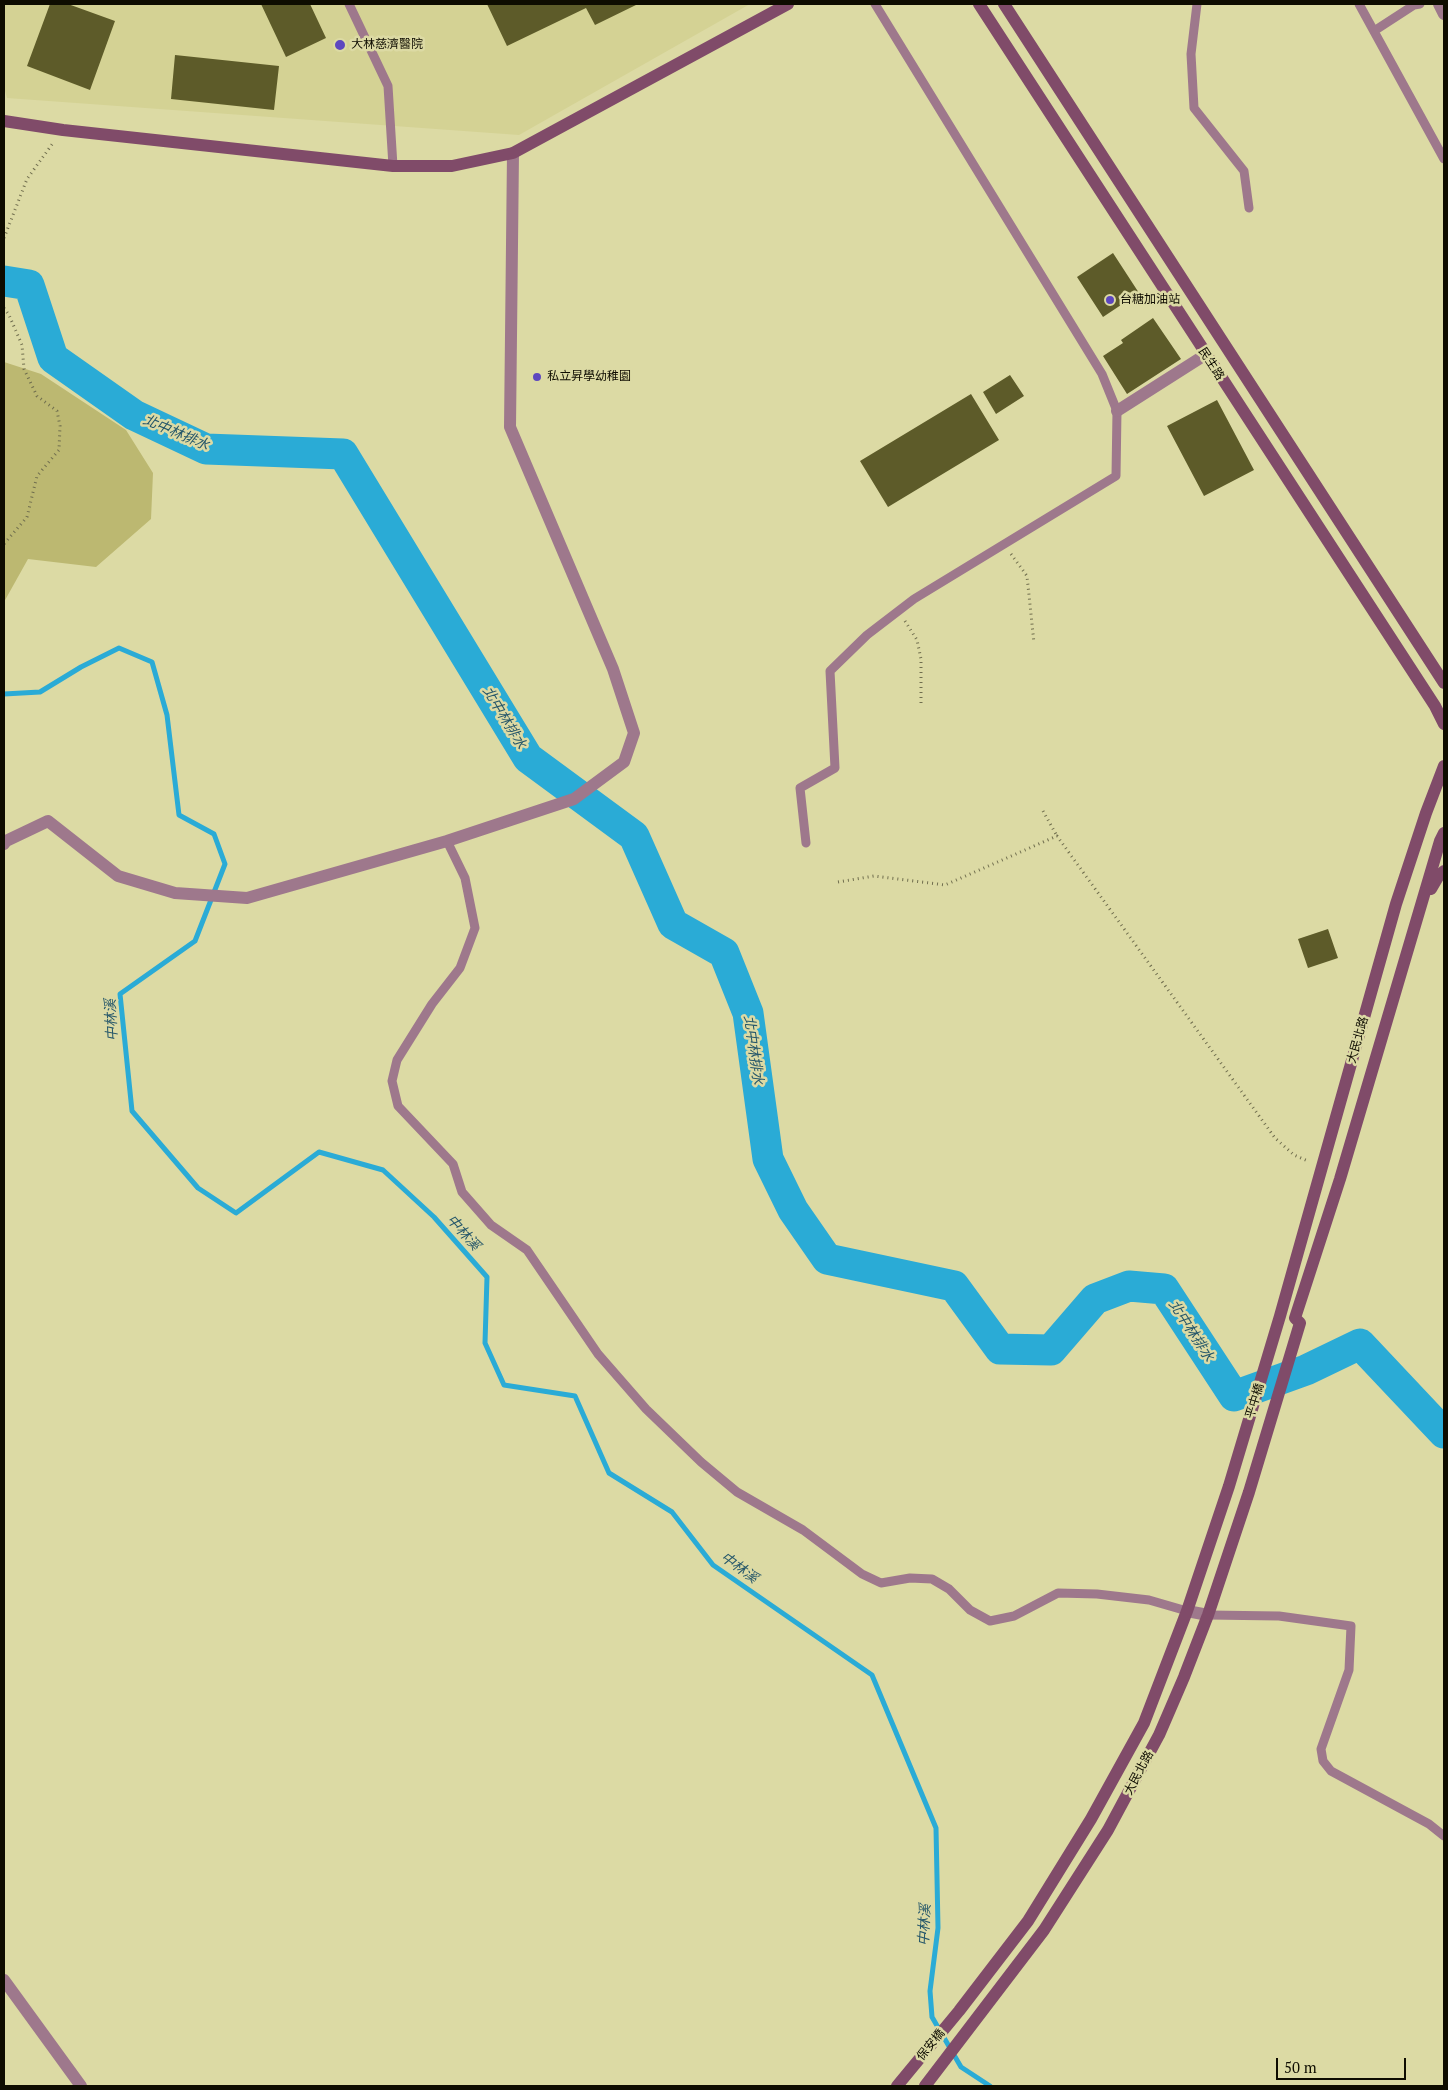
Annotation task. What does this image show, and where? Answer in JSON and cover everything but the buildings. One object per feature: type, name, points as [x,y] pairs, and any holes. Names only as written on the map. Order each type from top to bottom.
[{"type":"main road","points":[[4,121],[63,130],[393,166],[452,166],[513,153],[788,4]]},
{"type":"main road","name":"民生路","points":[[979,4],[1419,681],[1444,724]]},
{"type":"main road","name":"民生路","points":[[1004,4],[1444,683]]},
{"type":"main road","name":"大民北路","points":[[1280,1316],[1396,904],[1426,813],[1444,766]]},
{"type":"main road","name":"大民北路","points":[[1300,1323],[1295,1318],[1340,1179],[1440,841],[1444,833]]},
{"type":"main road","points":[[1423,902],[1438,877],[1444,871]]},
{"type":"main road","name":"平中橋","points":[[1229,1486],[1280,1316]]},
{"type":"main road","name":"平中橋","points":[[1249,1492],[1300,1323]]},
{"type":"main road","name":"大民北路","points":[[959,2011],[1028,1921],[1091,1819],[1144,1723],[1187,1611],[1229,1486]]},
{"type":"main road","name":"大民北路","points":[[973,2024],[1044,1930],[1108,1830],[1159,1735],[1208,1615],[1249,1492]]},
{"type":"main road","name":"保安橋","points":[[901,2082],[959,2011]]},
{"type":"main road","name":"保安橋","points":[[925,2086],[973,2024]]},
{"type":"street","points":[[1439,4],[1444,14]]},
{"type":"street","points":[[4,844],[6,840],[48,821],[118,876],[175,893],[247,898],[447,841],[574,799],[624,762],[634,733],[613,669],[510,427],[513,153]]},
{"type":"street","points":[[1117,410],[1205,354]]},
{"type":"street","points":[[1187,1611],[1208,1615]]},
{"type":"street","points":[[4,1980],[81,2086]]},
{"type":"lane","points":[[349,4],[388,86],[393,166]]},
{"type":"lane","points":[[806,843],[800,788],[835,768],[830,671],[867,635],[914,599],[1116,476],[1117,410],[1102,374],[875,4]]},
{"type":"lane","points":[[1197,4],[1191,54],[1194,108],[1244,170],[1249,208]]},
{"type":"lane","points":[[1359,4],[1444,159]]},
{"type":"lane","points":[[1374,31],[1414,5],[1420,4]]},
{"type":"lane","points":[[447,841],[465,878],[475,928],[460,968],[432,1004],[397,1060],[392,1081],[398,1106],[453,1164],[462,1192],[491,1225],[527,1250],[598,1354],[646,1409],[701,1462],[737,1492],[803,1530],[862,1574],[881,1583],[910,1578],[932,1579],[949,1589],[970,1610],[990,1621],[1014,1616],[1058,1593],[1097,1594],[1149,1600],[1187,1611]]},
{"type":"lane","points":[[1208,1615],[1279,1616],[1351,1626],[1349,1670],[1321,1749],[1323,1761],[1331,1771],[1429,1824],[1444,1836]]},
{"type":"path","points":[[4,238],[27,179],[63,130]]},
{"type":"path","points":[[4,308],[22,345],[24,369],[37,396],[57,411],[60,426],[58,450],[37,476],[27,517],[4,544]]},
{"type":"path","points":[[1004,544],[1027,576],[1034,643]]},
{"type":"path","points":[[899,610],[917,640],[921,659],[921,704]]},
{"type":"path","points":[[1042,811],[1057,836],[1275,1138],[1294,1155],[1321,1167]]},
{"type":"path","points":[[838,882],[874,876],[945,885],[1057,836]]},
{"type":"shaded area","name":"大林慈濟醫院","points":[[4,4],[750,4],[519,135],[7,98],[4,87]]},
{"type":"shaded area","points":[[4,362],[41,374],[126,430],[153,473],[151,519],[96,567],[28,559],[4,602]]},
{"type":"waterway","name":"北中林排水","points":[[4,281],[29,285],[53,358],[134,415],[206,449],[343,454],[528,758],[634,836],[673,924],[724,953],[748,1013],[768,1159],[793,1210],[827,1259],[954,1286],[1000,1349],[1051,1350],[1095,1299],[1129,1286],[1164,1289],[1234,1396],[1306,1370],[1360,1344],[1444,1433]]},
{"type":"waterway","name":"中林溪","points":[[4,694],[40,692],[81,667],[119,648],[152,662],[167,715],[179,815],[214,834],[225,864],[195,941],[120,994],[132,1111],[198,1188],[236,1213],[319,1152],[383,1170],[434,1217],[487,1277],[485,1343],[504,1385],[575,1396],[609,1473],[672,1512],[713,1565],[872,1675],[936,1828],[938,1928],[930,1991],[932,2017],[961,2067],[990,2086]]},
{"type":"place","name":"大林慈濟醫院","points":[[340,45]]},
{"type":"place","name":"台糖加油站","points":[[1110,300]]},
{"type":"place","name":"私立昇學幼稚園","points":[[537,377]]}]
